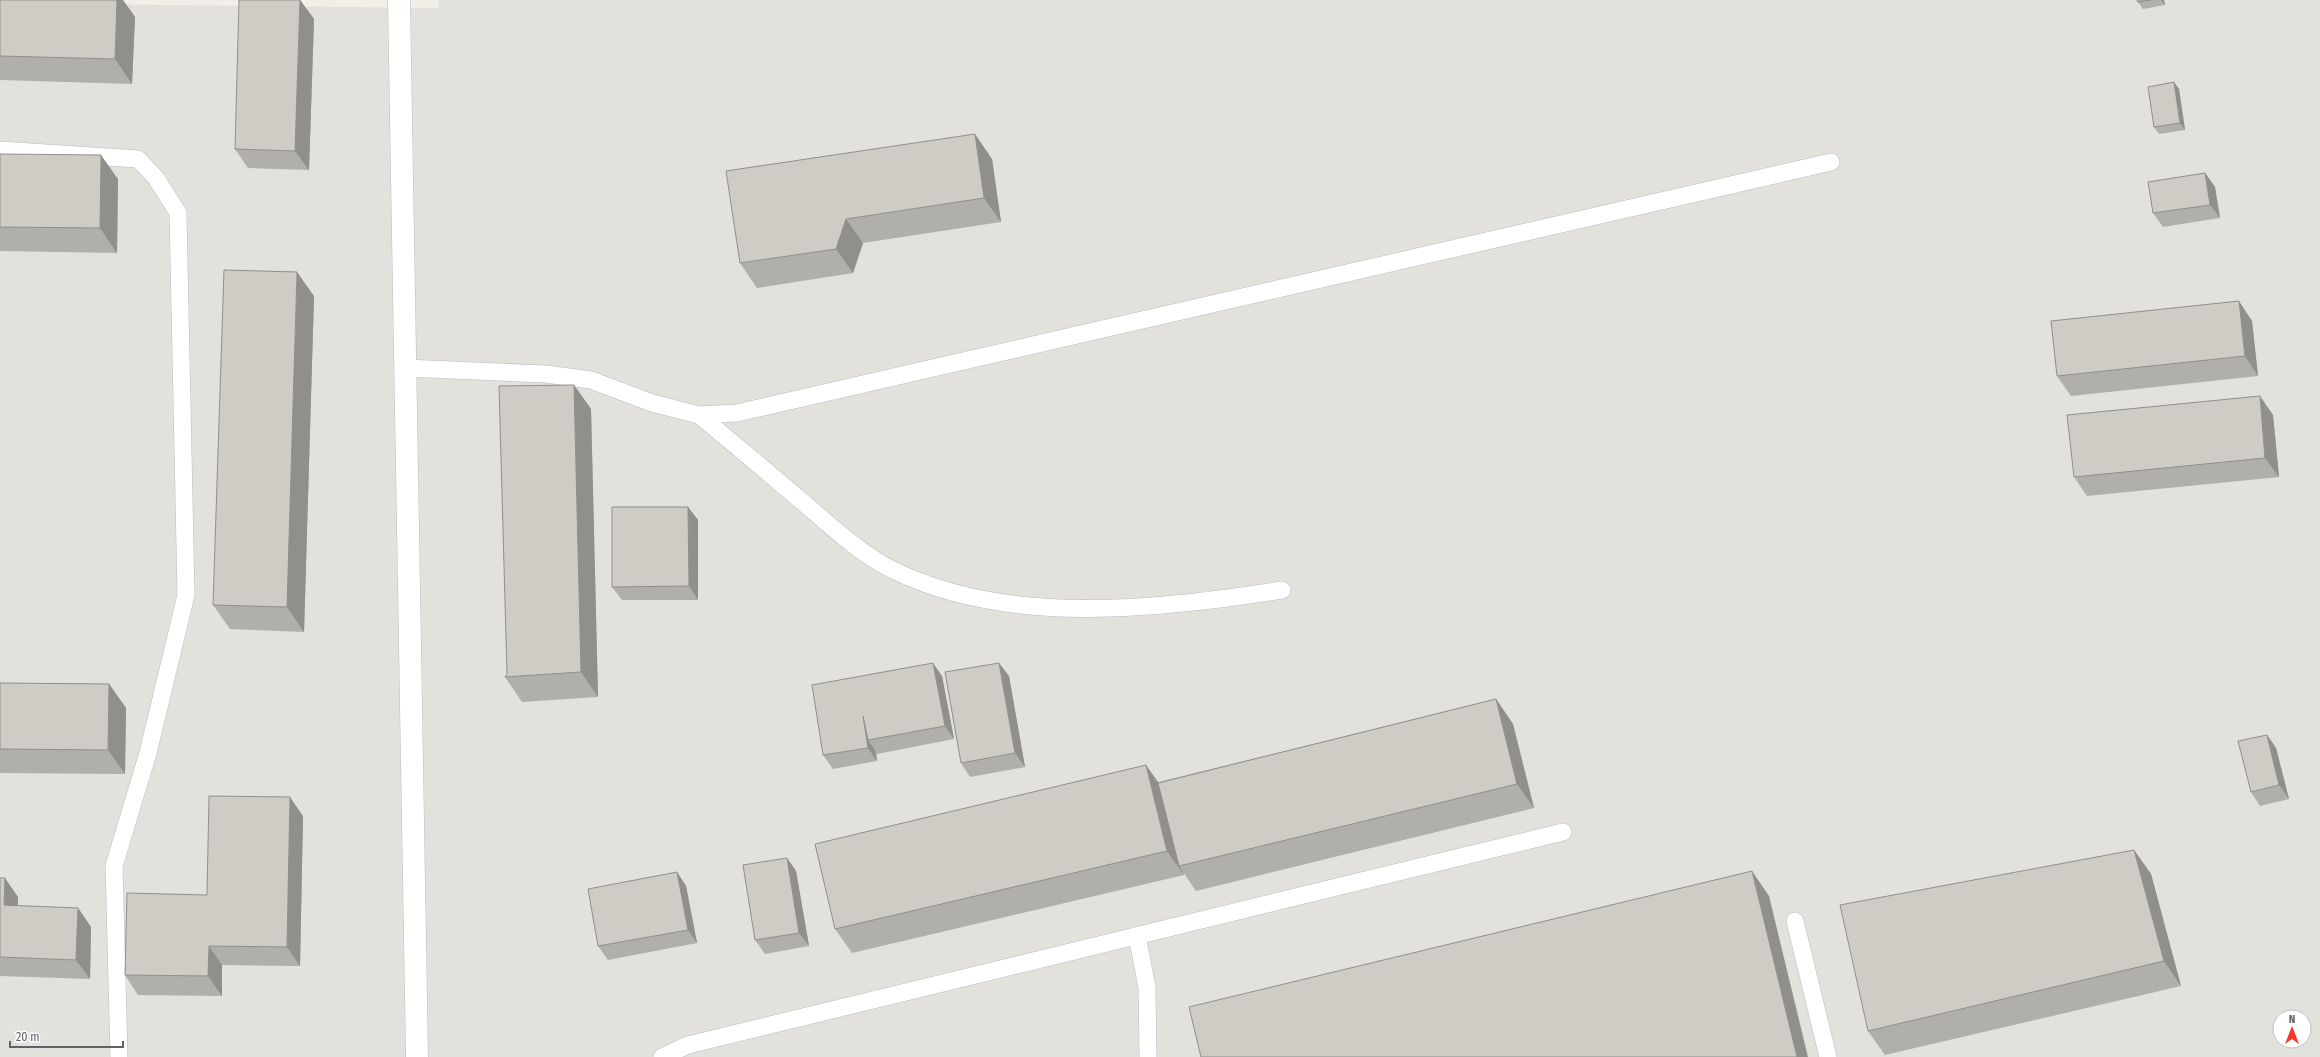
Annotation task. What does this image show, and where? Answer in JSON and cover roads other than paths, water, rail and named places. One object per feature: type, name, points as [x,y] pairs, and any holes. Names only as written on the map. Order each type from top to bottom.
[{"type":"street","points":[[399,0],[416,1057]]},
{"type":"lane","points":[[0,150],[138,159],[156,178],[178,213],[186,595],[148,753],[114,866],[119,1057]]},
{"type":"lane","points":[[405,368],[546,374],[591,380],[652,403],[699,415],[736,413],[1831,162]]},
{"type":"lane","points":[[699,415],[848,540],[893,570],[941,588],[994,600],[1046,608],[1147,606],[1216,600],[1282,590]]},
{"type":"lane","points":[[662,1057],[688,1045],[1564,832]]},
{"type":"lane","points":[[1795,921],[1828,1057]]},
{"type":"lane","points":[[1136,936],[1147,987],[1148,1057]]}]
